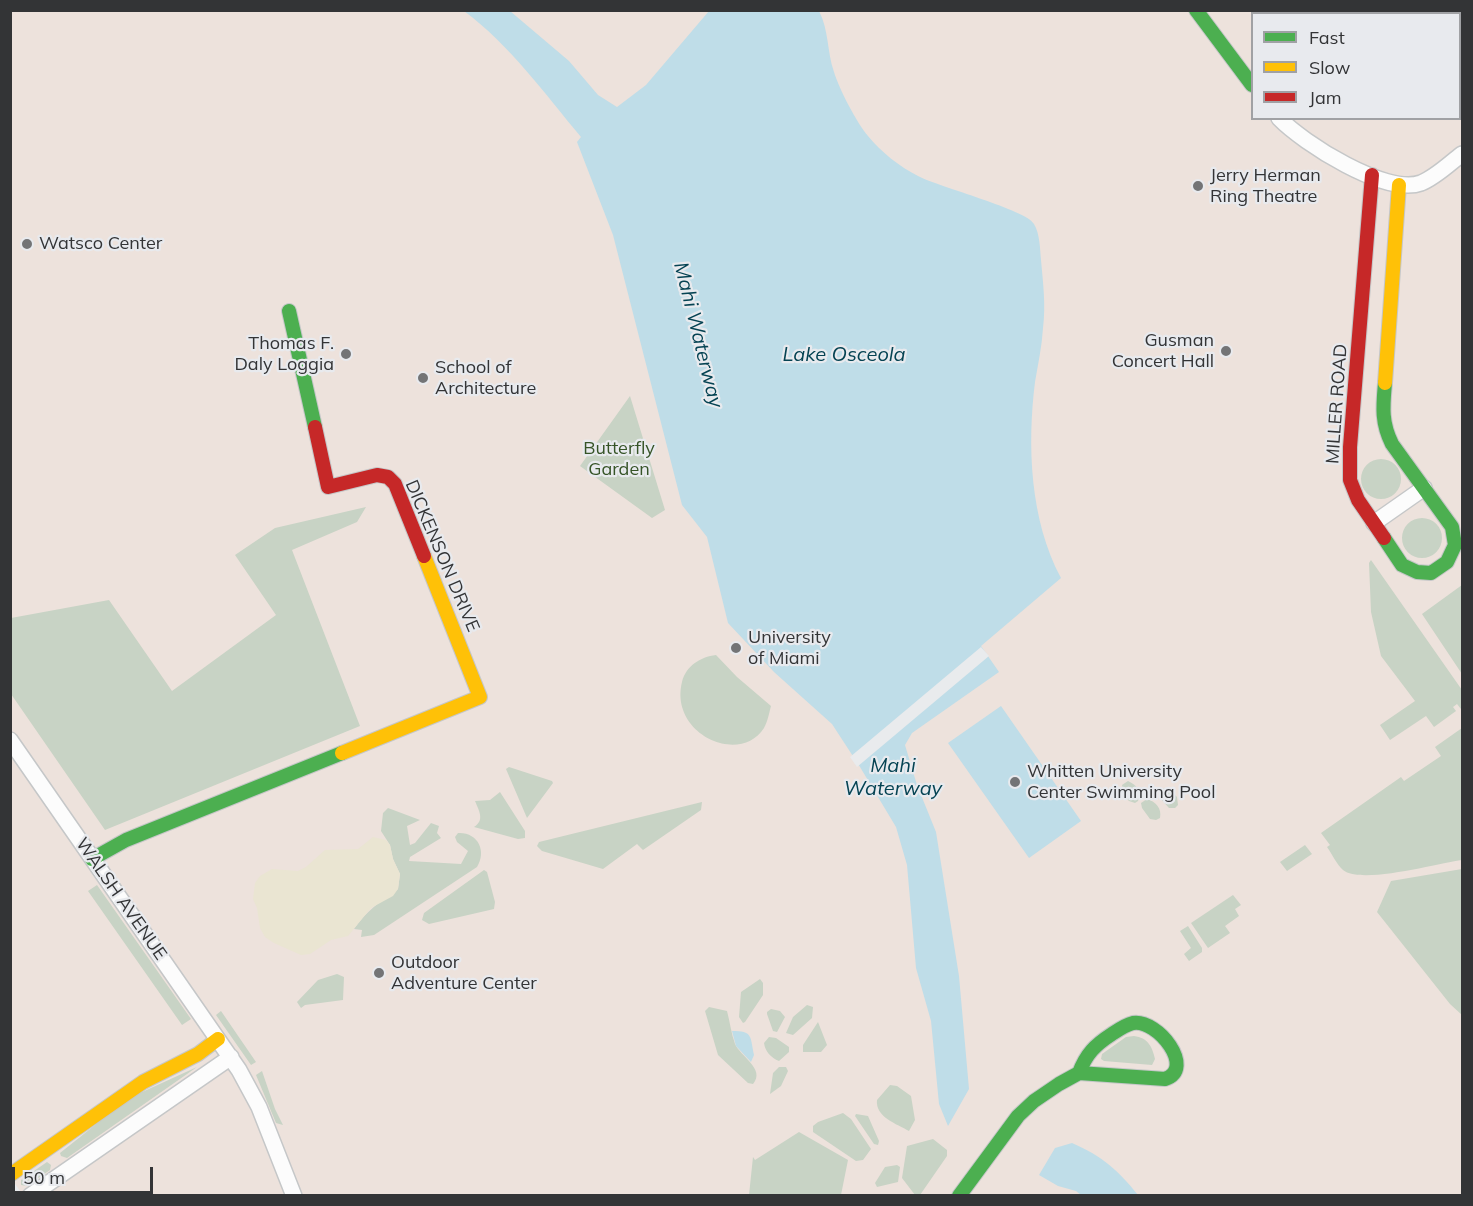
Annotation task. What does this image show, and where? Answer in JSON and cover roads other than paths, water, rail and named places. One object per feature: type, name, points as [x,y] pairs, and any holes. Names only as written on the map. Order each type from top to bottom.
[{"type":"street","points":[[1196,10],[1251,84]]},
{"type":"street","points":[[1281,120],[1306,142],[1351,167],[1399,184],[1420,183],[1462,154]]},
{"type":"street","name":"MILLER ROAD","points":[[1372,176],[1354,397],[1350,480],[1358,500],[1402,565],[1417,572],[1431,573],[1447,562],[1455,545],[1452,526],[1392,444],[1385,430],[1383,411],[1399,184]]},
{"type":"street","name":"DICKENSON DRIVE","points":[[92,859],[119,843],[480,698],[395,484],[388,477],[377,476],[328,487],[289,311]]},
{"type":"street","points":[[1374,523],[1424,488]]},
{"type":"street","name":"WALSH AVENUE","points":[[10,740],[231,1058],[259,1107],[294,1196]]},
{"type":"street","points":[[959,1196],[1028,1106],[1079,1072],[1086,1053],[1116,1031],[1135,1023],[1148,1026],[1161,1034],[1171,1048],[1175,1065],[1172,1077],[1166,1079],[1129,1074],[1094,1076],[1079,1072]]},
{"type":"street","points":[[10,1175],[143,1082],[198,1054],[218,1039]]},
{"type":"street","points":[[30,1196],[231,1058]]},
{"type":"street","points":[[48,1149],[64,1172]]},
{"type":"water","name":"Lake Osceola","points":[[464,11],[510,11],[569,61],[598,95],[617,107],[646,85],[709,11],[819,11],[825,26],[836,79],[859,123],[879,148],[898,164],[918,176],[1016,212],[1028,218],[1036,228],[1040,246],[1044,311],[1031,431],[1033,482],[1043,532],[1061,578],[981,646],[999,672],[912,733],[905,745],[917,785],[936,832],[959,976],[969,1089],[948,1126],[939,1104],[931,1021],[916,968],[907,865],[896,827],[832,724],[774,672],[728,623],[707,537],[682,505],[613,235],[577,142],[581,137],[512,54]]},
{"type":"water","name":"Whitten University Center Swimming Pool","points":[[1001,706],[1081,821],[1029,858],[948,743]]},
{"type":"water","points":[[732,1031],[744,1032],[751,1039],[754,1055],[751,1062],[736,1046]]},
{"type":"water","points":[[1072,1143],[1109,1164],[1138,1195],[1081,1195],[1039,1175],[1055,1148]]},
{"type":"place","name":"Jerry Herman Ring Theatre","points":[[1198,186]]},
{"type":"place","name":"Watsco Center","points":[[27,244]]},
{"type":"place","name":"Gusman Concert Hall","points":[[1226,351]]},
{"type":"place","name":"Thomas F. Daly Loggia","points":[[346,354]]},
{"type":"place","name":"School of Architecture","points":[[423,378]]},
{"type":"place","name":"University of Miami","points":[[736,648]]},
{"type":"place","name":"Whitten University Center Swimming Pool","points":[[1015,782]]},
{"type":"place","name":"Outdoor Adventure Center","points":[[379,973]]},
{"type":"water label","name":"Mahi Waterway","points":[[698,335]]},
{"type":"water label","name":"Mahi Waterway","points":[[893,778]]},
{"type":"park label","name":"Butterfly Garden","points":[[619,459]]}]
